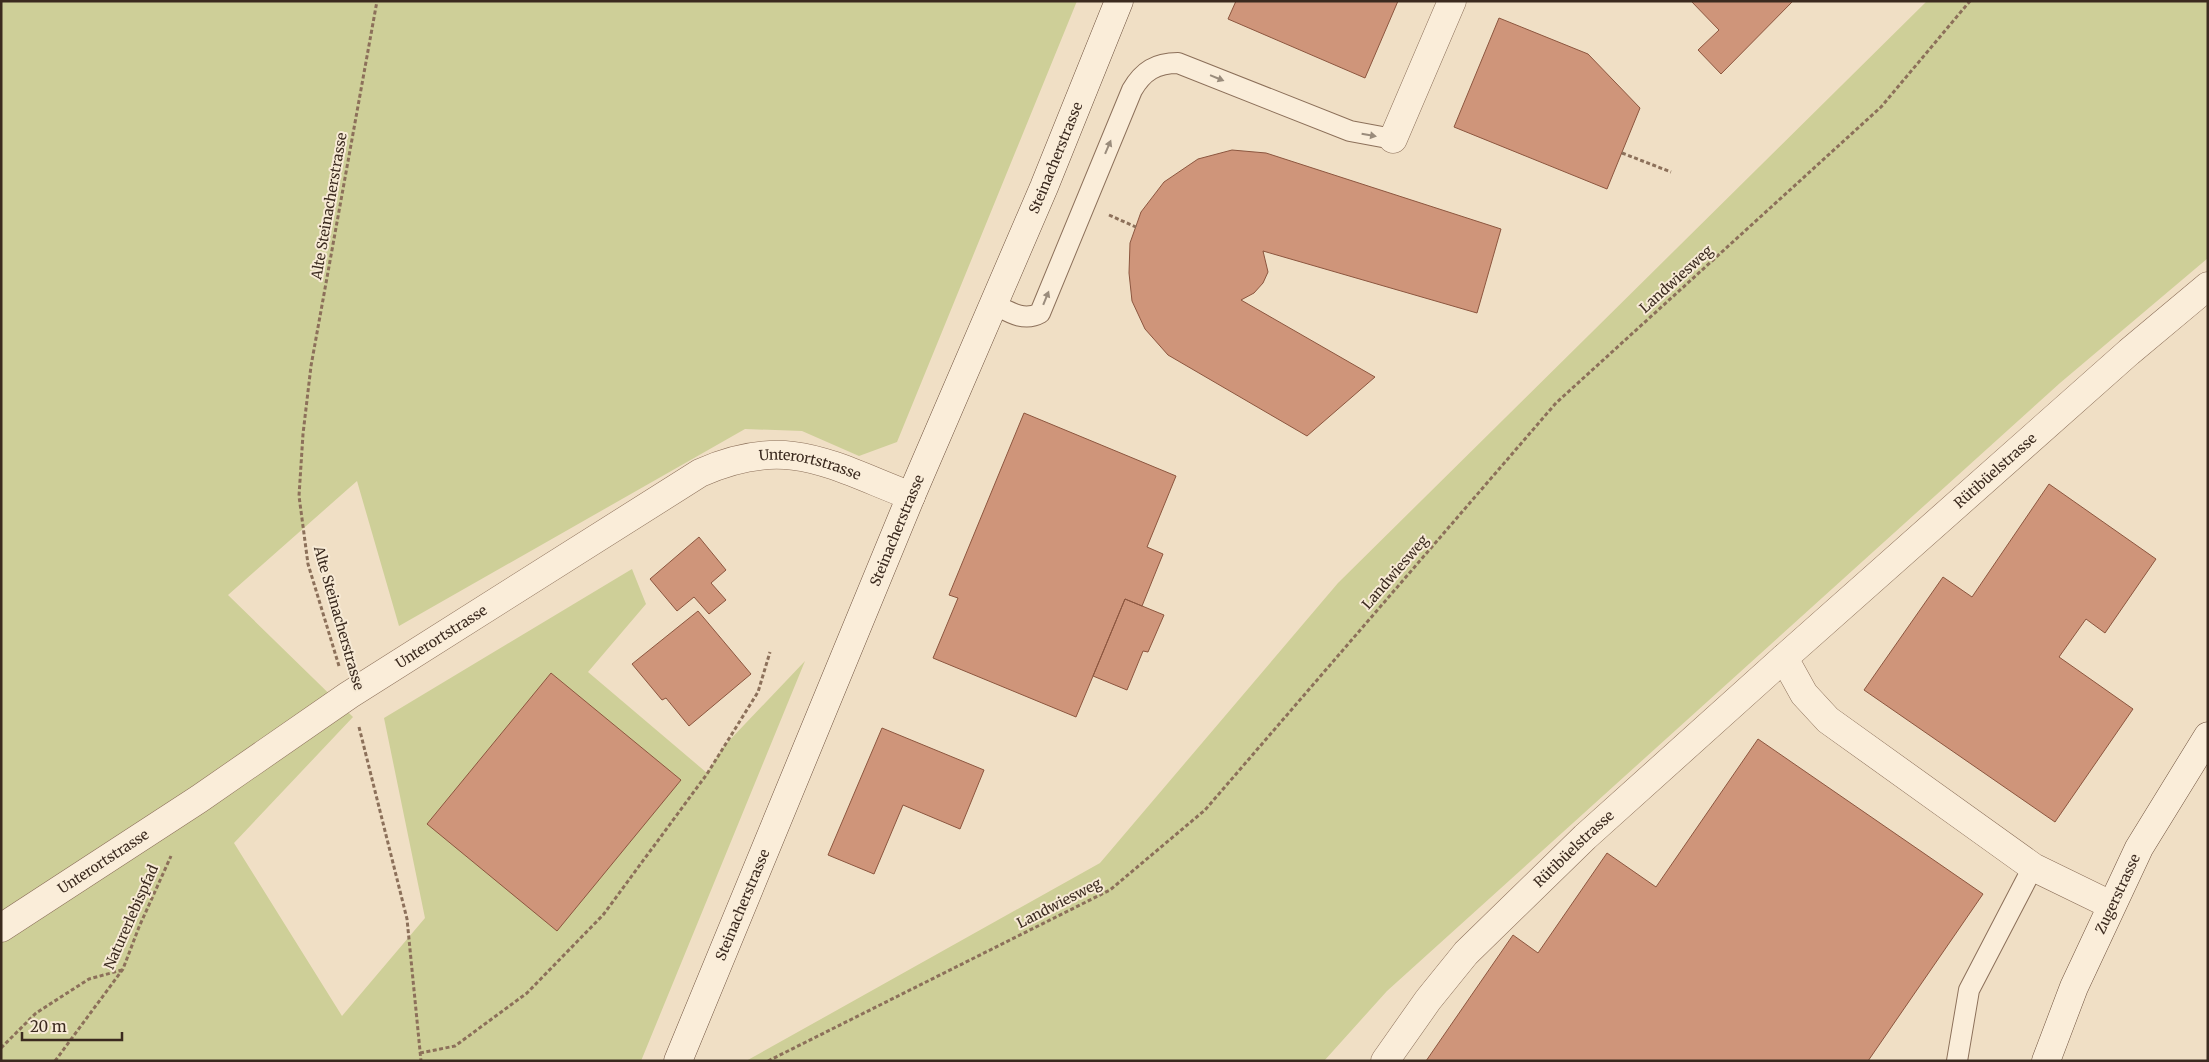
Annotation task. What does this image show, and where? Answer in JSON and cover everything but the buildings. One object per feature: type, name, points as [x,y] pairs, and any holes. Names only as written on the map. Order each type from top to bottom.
[{"type":"street","name":"Steinacherstrasse","points":[[678,1061],[911,496],[994,304],[1119,1]]},
{"type":"street","points":[[1393,139],[1452,1]]},
{"type":"street","name":"Rütibüelstrasse","points":[[1385,1061],[1428,1000],[1466,953],[1585,837],[2129,352],[2208,286]]},
{"type":"street","name":"Unterortstrasse","points":[[1,928],[199,799],[349,695],[700,473],[724,462],[743,457],[769,454],[794,455],[822,461],[911,496]]},
{"type":"street","points":[[1784,658],[1804,694],[1828,720],[2034,867],[2111,905]]},
{"type":"street","name":"Zugerstrasse","points":[[2046,1061],[2074,986],[2139,848],[2208,736]]},
{"type":"lane","points":[[994,304],[1019,316],[1031,317],[1040,312],[1132,90],[1140,76],[1157,66],[1178,63],[1350,131],[1393,139]]},
{"type":"lane","points":[[1957,1061],[1969,990],[2034,867]]},
{"type":"path","name":"Alte Steinacherstrasse","points":[[378,1],[311,366],[303,434],[299,496],[308,564],[332,648],[362,734],[406,919],[421,1061]]},
{"type":"path","name":"Landwiesweg","points":[[768,1061],[1110,890],[1205,810],[1556,403],[1881,107],[1970,1]]},
{"type":"path","points":[[1622,153],[1671,172]]},
{"type":"path","points":[[420,1053],[455,1046],[527,993],[603,916],[707,774],[758,692],[770,652]]},
{"type":"path","name":"Naturerlebispfad","points":[[55,1061],[123,969],[139,927],[174,850]]},
{"type":"path","points":[[1,1048],[44,1008],[89,979],[123,969]]},
{"type":"green space","points":[[1,1],[1077,1],[897,442],[859,456],[802,431],[745,429],[399,626],[357,481],[228,595],[353,717],[234,843],[342,1016],[425,918],[384,718],[632,569],[646,604],[588,672],[707,773],[725,745],[805,661],[641,1061],[1,1061]]},
{"type":"green space","points":[[1927,1],[2208,1],[2208,258],[2060,383],[1387,991],[1324,1061],[746,1061],[1100,863],[1338,583]]}]
